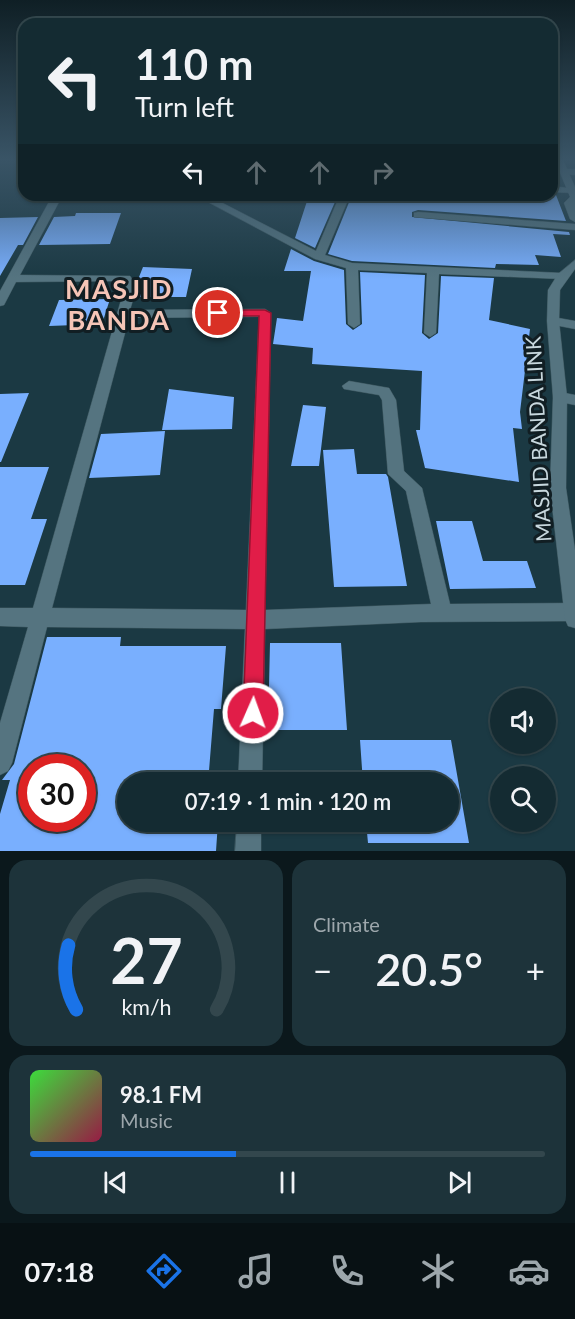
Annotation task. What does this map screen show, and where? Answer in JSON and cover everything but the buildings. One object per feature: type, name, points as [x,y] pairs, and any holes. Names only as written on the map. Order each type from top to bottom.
[{"type":"street","points":[[572,200],[570,203],[575,219]]},
{"type":"street","points":[[0,302],[54,201]]},
{"type":"street","points":[[212,201],[319,257],[352,266],[562,276]]},
{"type":"street","points":[[319,257],[342,201]]},
{"type":"street","points":[[418,215],[575,227]]},
{"type":"street","name":"MASJID BANDA LINK","points":[[575,263],[562,276],[554,290],[553,321],[568,398],[558,488],[570,535],[575,619]]},
{"type":"street","points":[[352,266],[354,324]]},
{"type":"street","points":[[430,333],[433,271]]},
{"type":"street","points":[[0,763],[131,286],[126,278],[12,279]]},
{"type":"street","points":[[122,314],[265,313],[250,772]]},
{"type":"street","points":[[553,321],[575,325]]},
{"type":"street","points":[[349,386],[384,391],[389,400],[396,474],[414,489],[443,613]]},
{"type":"street","points":[[0,617],[256,620],[443,613],[574,612]]},
{"type":"street","points":[[248,851],[249,832]]},
{"type":"district","name":"MASJID BANDA","points":[[119,306]]},
{"type":"route","points":[[218,313],[265,313],[265,379],[253,713]]}]
